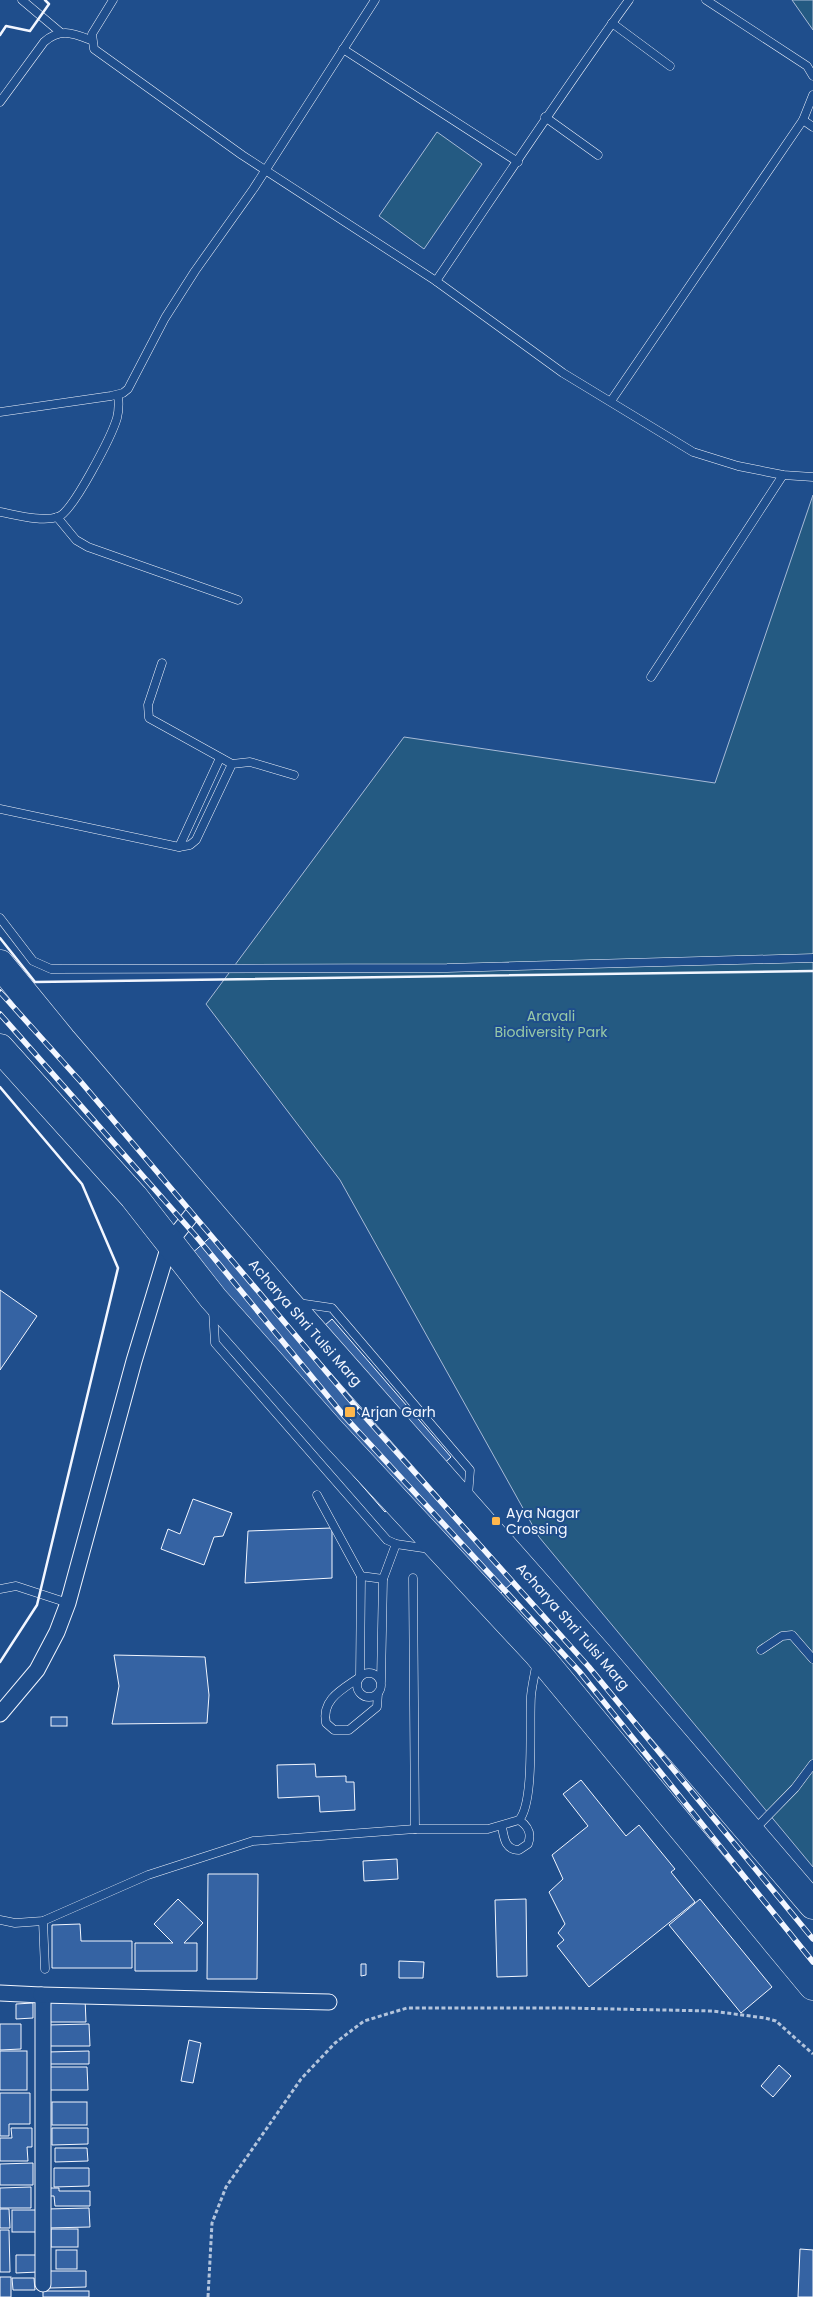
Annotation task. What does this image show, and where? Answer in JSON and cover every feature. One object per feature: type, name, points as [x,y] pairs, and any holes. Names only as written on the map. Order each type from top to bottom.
[{"type":"highway","name":"Acharya Shri Tulsi Marg","points":[[0,964],[62,1040],[286,1301],[597,1653],[813,1905]]},
{"type":"highway","points":[[0,1048],[134,1197],[213,1298],[441,1551],[538,1654],[813,1986]]},
{"type":"street","points":[[0,1714],[37,1670],[57,1632],[68,1603],[134,1361],[170,1242],[202,1202]]},
{"type":"street","points":[[0,1993],[329,2002]]},
{"type":"street","points":[[41,1995],[43,1999],[43,2284]]},
{"type":"lane","points":[[22,0],[60,32]]},
{"type":"lane","points":[[113,0],[100,18],[91,40],[94,49],[265,171],[436,281],[563,373],[703,456],[783,475],[813,478]]},
{"type":"lane","points":[[0,412],[118,395],[123,393],[132,384],[165,318],[195,271],[265,171],[374,0]]},
{"type":"lane","points":[[436,281],[518,162],[545,117],[629,0]]},
{"type":"lane","points":[[706,0],[807,66],[813,76]]},
{"type":"lane","points":[[612,23],[670,66]]},
{"type":"lane","points":[[0,102],[44,42],[52,35],[60,32],[71,33],[91,40]]},
{"type":"lane","points":[[343,49],[518,162]]},
{"type":"lane","points":[[611,401],[803,120],[813,95]]},
{"type":"lane","points":[[545,117],[598,155]]},
{"type":"lane","points":[[803,120],[813,127]]},
{"type":"lane","points":[[0,512],[56,517],[68,510],[77,498],[116,420],[119,406],[118,395]]},
{"type":"lane","points":[[651,677],[783,475]]},
{"type":"lane","points":[[56,517],[76,540],[88,547],[238,600]]},
{"type":"lane","points":[[162,663],[148,704],[149,718],[232,764],[250,762],[294,774]]},
{"type":"lane","points":[[179,847],[220,758]]},
{"type":"lane","points":[[0,808],[179,847],[190,845],[196,840],[232,764]]},
{"type":"lane","points":[[0,918],[33,961],[52,970],[448,968],[813,958]]},
{"type":"lane","points":[[213,1298],[215,1343],[387,1540],[396,1544],[441,1551]]},
{"type":"lane","points":[[317,1495],[361,1576],[360,1676],[357,1687],[361,1694],[372,1697],[378,1692]]},
{"type":"lane","points":[[381,1681],[372,1673],[360,1676],[334,1695],[326,1706],[326,1723],[334,1730],[349,1730],[377,1708],[381,1681],[383,1579],[396,1544]]},
{"type":"lane","points":[[361,1576],[383,1579]]},
{"type":"lane","points":[[413,1578],[415,1829]]},
{"type":"lane","points":[[0,1589],[16,1586],[68,1603]]},
{"type":"lane","points":[[761,1650],[782,1636],[792,1635],[813,1659]]},
{"type":"lane","points":[[0,1920],[15,1923],[43,1921],[148,1875],[238,1844],[283,1837],[415,1829],[488,1829],[519,1820],[526,1807],[529,1785],[531,1695],[538,1654]]},
{"type":"lane","points":[[751,1833],[795,1788],[813,1764]]},
{"type":"lane","points":[[502,1826],[506,1844],[509,1848],[514,1850],[524,1848],[528,1844],[530,1835],[526,1825],[519,1820]]},
{"type":"lane","points":[[43,1921],[45,1969]]},
{"type":"path","points":[[208,2297],[212,2223],[226,2187],[301,2079],[335,2043],[364,2020],[407,2008],[566,2008],[712,2011],[776,2021],[813,2054]]},
{"type":"green space","points":[[792,0],[813,0],[813,30]]},
{"type":"green space","points":[[437,132],[482,164],[424,249],[379,216]]},
{"type":"green space","name":"Aravali Biodiversity Park","points":[[813,495],[813,1867],[539,1537],[340,1180],[206,1004],[404,737],[715,783]]},
{"type":"building","points":[[223,1226],[316,1333],[332,1319],[451,1457],[439,1468],[527,1570],[495,1598],[405,1495],[385,1512],[268,1377],[190,1255]]},
{"type":"building","points":[[0,1290],[37,1316],[0,1370]]},
{"type":"building","points":[[193,1499],[232,1513],[223,1536],[214,1537],[204,1565],[161,1549],[168,1529],[180,1534]]},
{"type":"building","points":[[332,1528],[332,1578],[245,1583],[248,1531]]},
{"type":"building","points":[[114,1655],[205,1657],[209,1695],[207,1723],[112,1724],[119,1686]]},
{"type":"building","points":[[51,1717],[67,1717],[67,1726],[51,1726]]},
{"type":"building","points":[[315,1764],[316,1777],[346,1776],[346,1782],[354,1782],[355,1810],[320,1812],[319,1796],[278,1798],[277,1765]]},
{"type":"building","points":[[581,1780],[626,1836],[639,1825],[675,1869],[671,1872],[695,1902],[589,1987],[557,1946],[564,1940],[558,1933],[565,1924],[549,1892],[563,1879],[552,1855],[588,1826],[563,1794]]},
{"type":"building","points":[[397,1859],[398,1879],[364,1881],[363,1861]]},
{"type":"building","points":[[208,1874],[258,1874],[257,1979],[207,1979]]},
{"type":"building","points":[[178,1899],[203,1923],[184,1943],[197,1943],[197,1971],[135,1971],[135,1943],[173,1943],[154,1924]]},
{"type":"building","points":[[526,1899],[527,1976],[497,1977],[495,1900]]},
{"type":"building","points":[[700,1899],[772,1987],[741,2013],[669,1925]]},
{"type":"building","points":[[80,1924],[81,1941],[132,1941],[132,1968],[52,1968],[52,1925]]},
{"type":"building","points":[[399,1961],[424,1962],[423,1978],[399,1978]]},
{"type":"building","points":[[361,1964],[366,1964],[366,1975],[361,1976]]},
{"type":"building","points":[[85,1998],[86,2022],[46,2022],[45,1999]]},
{"type":"building","points":[[33,2003],[33,2018],[16,2019],[16,2004]]},
{"type":"building","points":[[0,2024],[21,2024],[21,2049],[0,2050]]},
{"type":"building","points":[[89,2024],[90,2046],[47,2046],[47,2025]]},
{"type":"building","points":[[189,2040],[201,2043],[193,2083],[181,2081]]},
{"type":"building","points":[[0,2051],[27,2051],[27,2090],[0,2090]]},
{"type":"building","points":[[89,2051],[89,2064],[47,2064],[47,2052]]},
{"type":"building","points":[[779,2065],[791,2076],[773,2097],[761,2086]]},
{"type":"building","points":[[46,2067],[87,2067],[88,2090],[46,2090]]},
{"type":"building","points":[[0,2093],[30,2093],[30,2124],[9,2124],[9,2136],[0,2136]]},
{"type":"building","points":[[52,2102],[87,2102],[87,2125],[52,2125]]},
{"type":"building","points":[[11,2128],[32,2128],[32,2147],[27,2147],[28,2161],[0,2161],[0,2138],[12,2138]]},
{"type":"building","points":[[52,2128],[88,2128],[88,2144],[52,2145]]},
{"type":"building","points":[[55,2148],[87,2148],[88,2161],[55,2162]]},
{"type":"building","points":[[33,2163],[33,2185],[0,2185],[0,2164]]},
{"type":"building","points":[[54,2168],[89,2168],[89,2186],[54,2187]]},
{"type":"building","points":[[31,2187],[31,2208],[0,2208],[0,2188]]},
{"type":"building","points":[[44,2188],[59,2188],[59,2191],[90,2191],[90,2206],[55,2206],[54,2196],[44,2196]]},
{"type":"building","points":[[89,2208],[90,2227],[47,2228],[47,2209]]},
{"type":"building","points":[[0,2209],[9,2209],[10,2228],[0,2228]]},
{"type":"building","points":[[12,2210],[37,2210],[37,2232],[12,2232]]},
{"type":"building","points":[[51,2229],[78,2229],[78,2247],[51,2247]]},
{"type":"building","points":[[0,2230],[9,2230],[10,2272],[0,2272]]},
{"type":"building","points":[[800,2249],[813,2250],[813,2297],[798,2297]]},
{"type":"building","points":[[56,2250],[77,2250],[77,2269],[56,2269]]},
{"type":"building","points":[[16,2255],[37,2255],[38,2272],[16,2273]]},
{"type":"building","points":[[50,2271],[86,2271],[86,2287],[50,2288]]},
{"type":"building","points":[[0,2277],[11,2277],[11,2297],[0,2297]]},
{"type":"building","points":[[12,2278],[34,2278],[35,2290],[13,2290]]},
{"type":"building","points":[[43,2291],[89,2291],[89,2297],[43,2297]]},
{"type":"railway","points":[[0,992],[81,1082],[357,1408],[589,1667],[813,1939]]},
{"type":"railway","points":[[0,1014],[195,1235],[345,1417],[579,1671],[813,1962]]},
{"type":"wall","points":[[0,35],[6,26],[30,31],[49,4],[45,0]]},
{"type":"wall","points":[[0,938],[35,982],[813,971]]},
{"type":"wall","points":[[0,1087],[82,1184],[118,1268],[37,1605],[0,1662]]},
{"type":"place","name":"Arjan Garh","points":[[350,1412]]},
{"type":"place","name":"Aya Nagar Crossing","points":[[496,1521]]}]
